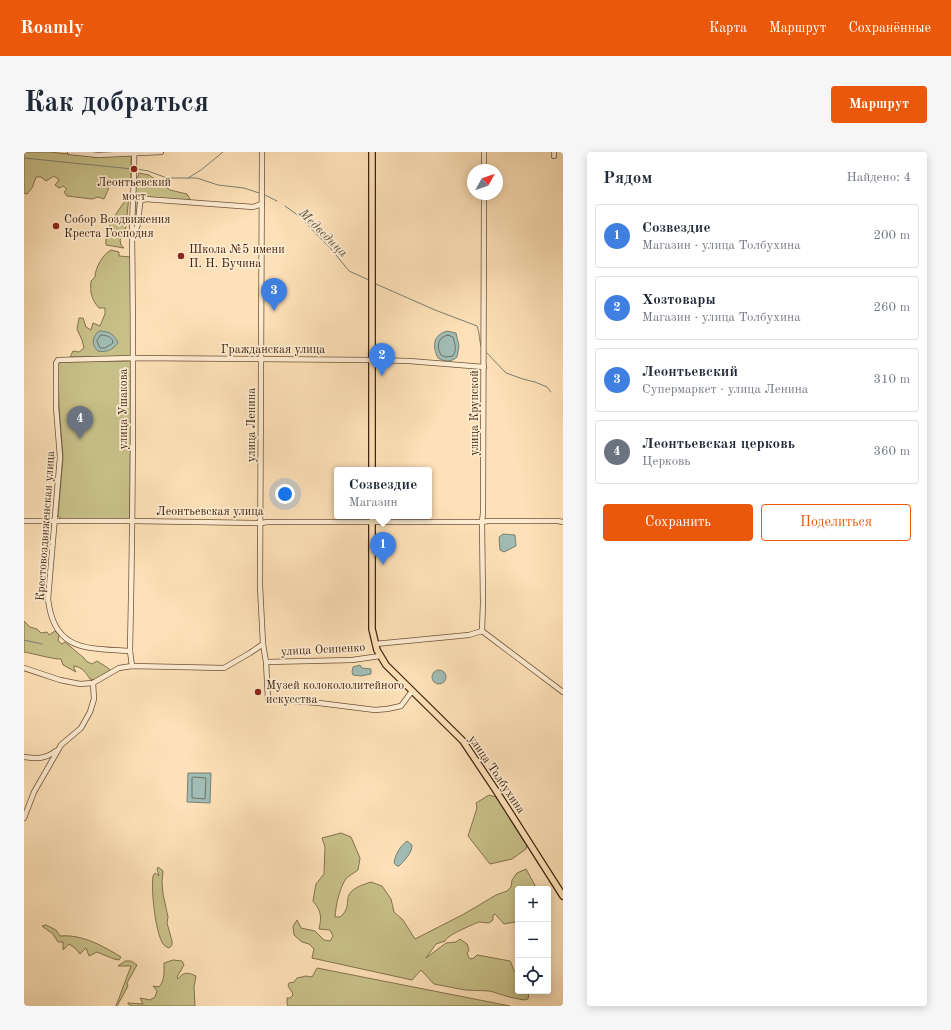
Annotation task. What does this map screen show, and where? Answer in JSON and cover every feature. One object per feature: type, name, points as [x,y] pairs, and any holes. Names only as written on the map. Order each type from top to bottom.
[{"type":"main road","points":[[372,152],[372,467]]},
{"type":"main road","name":"улица Толбухина","points":[[372,519],[372,629],[375,644],[380,656],[386,665],[463,741],[563,896]]},
{"type":"street","points":[[70,152],[98,155],[161,152]]},
{"type":"street","name":"улица Ленина","points":[[262,152],[260,586],[268,699],[383,710],[401,706],[412,691]]},
{"type":"street","points":[[484,152],[484,164]]},
{"type":"street","name":"улица Ушакова","points":[[132,666],[130,651],[134,344],[132,232],[134,153]]},
{"type":"street","points":[[132,232],[135,232],[138,224],[140,203],[145,198],[253,207],[262,204]]},
{"type":"street","name":"улица Крупской","points":[[482,631],[484,200]]},
{"type":"street","name":"Гражданская улица","points":[[61,359],[133,358],[372,360],[409,361],[484,367]]},
{"type":"street","name":"Крестовоздвиженская улица","points":[[61,359],[56,361],[56,407],[60,457],[48,599],[50,610],[55,625],[64,637],[77,645],[130,651]]},
{"type":"street","name":"Леонтьевская улица","points":[[24,522],[132,521],[261,523],[372,519],[482,522],[563,522]]},
{"type":"street","points":[[482,631],[563,692]]},
{"type":"street","name":"улица Осипенко","points":[[375,644],[469,635],[482,631]]},
{"type":"street","name":"улица Осипенко","points":[[93,683],[119,668],[132,666],[224,668],[250,654],[263,644]]},
{"type":"street","name":"улица Осипенко","points":[[266,662],[352,660],[380,656]]},
{"type":"street","points":[[24,668],[66,682],[80,684],[93,683],[94,699],[90,712],[84,723],[78,731],[66,740],[58,750],[34,792],[24,818]]},
{"type":"street","points":[[24,757],[46,758],[58,750]]},
{"type":"shaded area","points":[[24,152],[49,152],[97,157],[131,155],[131,187],[117,182],[111,183],[104,199],[98,197],[92,199],[67,196],[64,192],[67,189],[63,186],[59,188],[55,185],[59,180],[54,176],[46,181],[41,177],[36,177],[32,188],[27,194],[24,193]]},
{"type":"shaded area","points":[[139,173],[149,175],[170,190],[187,194],[191,201],[142,199],[137,224],[133,230],[136,178],[138,177]]},
{"type":"shaded area","points":[[129,196],[125,234],[120,240],[121,245],[124,248],[106,245],[107,232],[110,225]]},
{"type":"shaded area","points":[[111,250],[119,252],[119,256],[131,257],[131,357],[70,357],[73,351],[79,352],[84,348],[77,329],[79,318],[83,318],[86,327],[91,330],[93,323],[100,326],[105,314],[105,308],[99,308],[93,298],[91,292],[91,281],[95,277],[96,270],[100,262]]},
{"type":"shaded area","points":[[61,361],[131,361],[130,519],[62,519],[58,516],[63,457],[59,406],[58,365]]},
{"type":"shaded area","points":[[24,621],[30,627],[37,629],[41,633],[47,632],[49,635],[55,631],[59,635],[58,641],[62,644],[65,642],[86,661],[92,664],[97,661],[110,670],[95,680],[90,679],[82,669],[74,666],[76,672],[63,665],[61,659],[24,652]]},
{"type":"shaded area","points":[[489,795],[496,797],[527,843],[526,849],[512,859],[490,864],[468,836],[477,808],[476,803]]},
{"type":"shaded area","points":[[341,833],[351,837],[360,858],[358,870],[349,876],[343,884],[338,898],[335,917],[340,917],[346,910],[349,895],[353,890],[371,882],[382,886],[391,899],[394,912],[403,920],[415,939],[464,914],[496,895],[507,891],[511,887],[512,880],[517,873],[526,869],[535,886],[515,886],[515,922],[504,924],[495,914],[493,915],[493,920],[489,923],[479,922],[455,933],[445,941],[436,944],[426,958],[446,943],[456,942],[460,939],[467,944],[469,950],[467,954],[470,959],[477,955],[510,961],[515,972],[515,994],[529,994],[528,999],[524,1000],[509,997],[490,991],[465,990],[434,984],[421,970],[412,980],[312,958],[314,949],[309,944],[302,942],[294,935],[293,926],[297,920],[301,928],[315,931],[324,940],[330,941],[333,936],[330,930],[319,929],[320,914],[313,901],[316,884],[324,874],[325,847],[322,838]]},
{"type":"shaded area","points":[[158,867],[163,871],[163,894],[168,917],[167,923],[172,941],[172,945],[169,948],[163,944],[157,928],[154,909],[153,876],[155,873],[159,876],[157,869]]},
{"type":"shaded area","points":[[46,925],[56,930],[60,936],[84,939],[100,945],[121,957],[119,960],[114,959],[97,952],[89,956],[86,948],[80,954],[69,944],[63,950],[63,942],[58,942],[53,934],[42,926]]},
{"type":"shaded area","points":[[173,960],[182,961],[184,965],[177,977],[178,979],[186,973],[196,976],[194,987],[195,1006],[132,1006],[128,1004],[143,1004],[140,998],[150,1000],[155,997],[157,991],[153,986],[159,987],[162,981],[164,975],[164,963]]},
{"type":"shaded area","points":[[125,961],[131,961],[137,965],[127,983],[128,986],[116,1006],[131,966],[118,966]]},
{"type":"shaded area","points":[[317,968],[510,1006],[288,1006],[287,998],[290,998],[293,995],[288,986],[289,983],[294,982],[297,978],[306,976],[312,977]]},
{"type":"water","points":[[99,331],[111,334],[115,337],[118,343],[110,350],[98,351],[93,344],[93,341]]},
{"type":"water","points":[[447,331],[456,333],[459,346],[457,357],[448,361],[438,358],[435,349],[436,338]]},
{"type":"water","points":[[503,534],[515,535],[516,546],[504,552],[500,550],[499,537]]},
{"type":"water","points":[[360,665],[362,668],[371,669],[371,674],[361,676],[353,675],[353,667]]},
{"type":"water","points":[[439,670],[444,672],[446,677],[444,682],[439,684],[434,682],[432,677],[434,672]]},
{"type":"water","points":[[188,773],[211,773],[210,803],[187,802]]},
{"type":"water","points":[[407,841],[412,845],[411,851],[404,861],[397,866],[394,863],[395,857],[400,848]]},
{"type":"waterway","points":[[188,178],[201,170],[223,152]]},
{"type":"waterway","name":"Медведица","points":[[24,158],[132,169]]},
{"type":"waterway","name":"Медведица","points":[[137,169],[148,171],[167,178],[197,178],[218,185],[244,188],[259,193]]},
{"type":"waterway","name":"Медведица","points":[[265,195],[277,201]]},
{"type":"waterway","name":"Медведица","points":[[285,206],[299,216],[332,250],[349,271],[369,280]]},
{"type":"waterway","name":"Медведица","points":[[376,284],[435,310],[477,326],[481,346]]},
{"type":"waterway","name":"Медведица","points":[[487,353],[506,373],[547,387],[551,392]]},
{"type":"waterway","points":[[24,640],[42,644]]},
{"type":"place","name":"Леонтьевский мост","points":[[134,169]]},
{"type":"place","name":"Собор Воздвижения Креста Господня","points":[[56,226]]},
{"type":"place","name":"Школа №5 имени П. Н. Бучина","points":[[181,256]]},
{"type":"place","name":"Леонтьевский","points":[[274,311]]},
{"type":"place","name":"Хозтовары","points":[[382,376]]},
{"type":"place","name":"Леонтьевская церковь","points":[[80,439]]},
{"type":"place","name":"Созвездие","points":[[383,565]]},
{"type":"place","name":"Музей колокололитейного искусства","points":[[258,692]]}]
